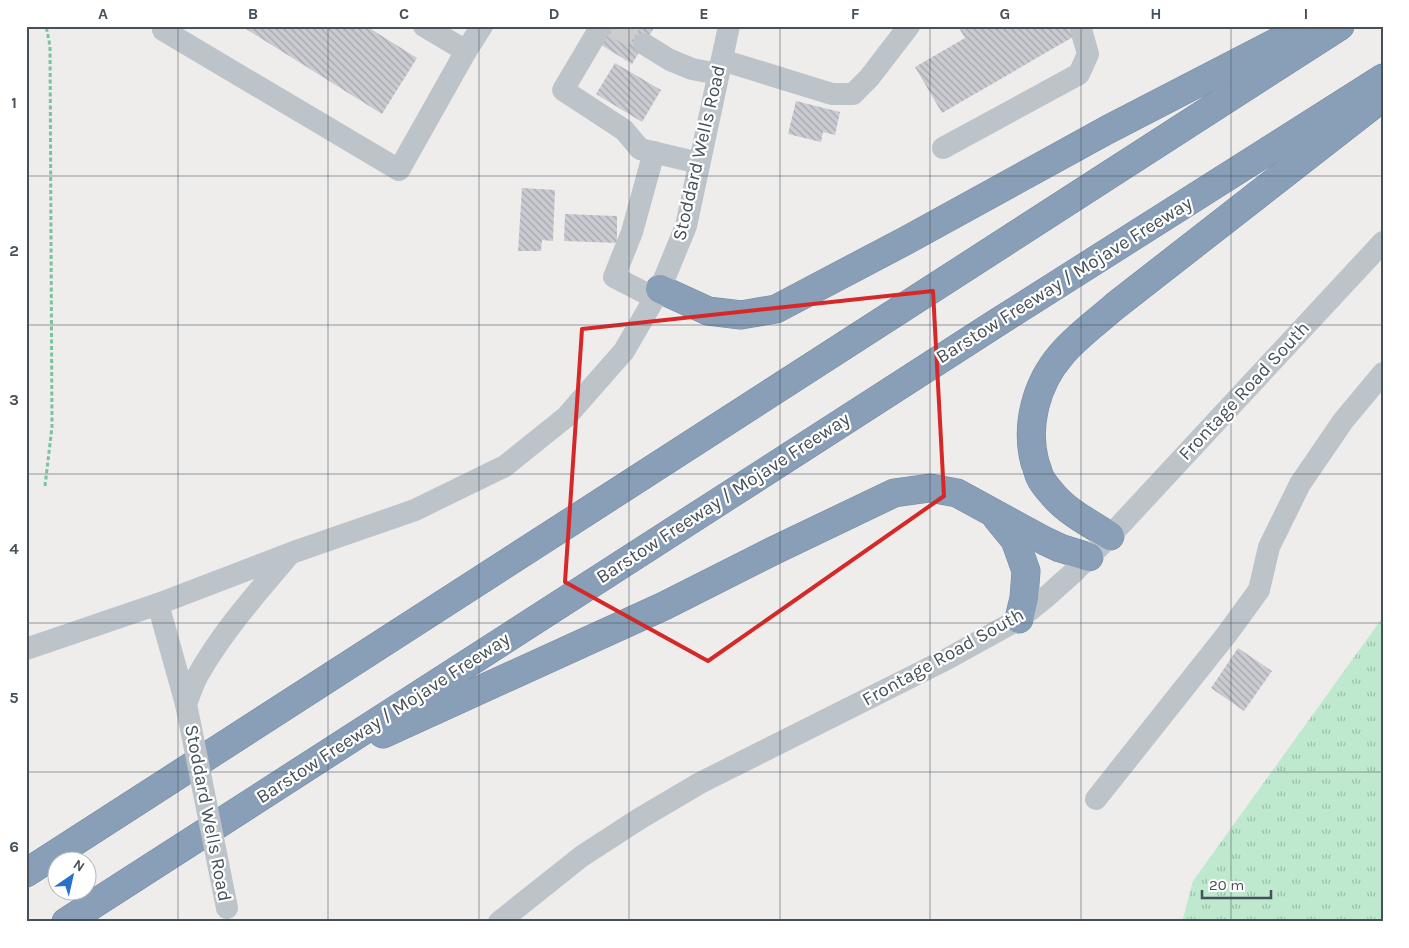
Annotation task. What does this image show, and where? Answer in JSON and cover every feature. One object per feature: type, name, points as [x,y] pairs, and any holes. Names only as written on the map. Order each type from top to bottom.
[{"type":"highway","points":[[658,293],[708,311],[741,315],[776,309],[907,240],[1107,130],[1308,26]]},
{"type":"highway","points":[[26,873],[1340,26]]},
{"type":"highway","name":"Barstow Freeway / Mojave Freeway","points":[[66,922],[998,322],[1383,78]]},
{"type":"highway","points":[[1110,536],[1074,513],[1055,497],[1040,478],[1031,434],[1033,415],[1037,396],[1060,355],[1115,306],[1383,97]]},
{"type":"highway","points":[[295,774],[664,606],[784,545],[894,493],[930,488],[957,493],[1044,541],[1089,556]]},
{"type":"highway","points":[[995,515],[1015,540],[1026,570],[1024,598],[1019,619]]},
{"type":"street","points":[[424,26],[466,51]]},
{"type":"street","points":[[162,28],[399,170],[482,26]]},
{"type":"street","points":[[601,26],[563,90],[624,130],[640,149],[699,163]]},
{"type":"street","name":"Stoddard Wells Road","points":[[229,915],[186,704],[158,604],[291,553],[415,510],[504,466],[566,417],[624,351],[658,293],[686,226],[729,26]]},
{"type":"street","points":[[644,44],[670,60],[692,69],[720,67],[832,94],[853,94],[869,78],[909,26]]},
{"type":"street","points":[[943,148],[1080,74],[1088,54],[1080,26]]},
{"type":"street","points":[[654,152],[632,232],[614,277],[658,293]]},
{"type":"street","name":"Frontage Road South","points":[[499,922],[582,856],[639,819],[692,788],[947,660],[1019,619],[1045,598],[1110,536],[1383,242]]},
{"type":"street","points":[[1096,799],[1227,634],[1259,590],[1269,547],[1300,484],[1343,421],[1383,373]]},
{"type":"street","name":"Stoddard Wells Road","points":[[186,704],[198,677],[219,643],[240,613],[291,553]]},
{"type":"street","points":[[26,649],[158,604]]},
{"type":"path","points":[[45,486],[52,427],[50,46],[46,26]]},
{"type":"highlighted area","points":[[933,291],[944,496],[708,661],[565,582],[582,329]]},
{"type":"green space","points":[[1383,617],[1383,922],[1182,922],[1193,881]]},
{"type":"building","points":[[241,26],[366,26],[417,58],[382,114]]},
{"type":"building","points":[[609,26],[655,26],[632,64],[598,43]]},
{"type":"building","points":[[958,26],[1067,26],[1073,37],[942,113],[915,67],[965,38]]},
{"type":"building","points":[[615,63],[661,90],[642,122],[596,94]]},
{"type":"building","points":[[796,101],[840,112],[835,135],[823,132],[821,142],[788,134]]},
{"type":"building","points":[[522,188],[555,190],[553,241],[542,240],[541,251],[518,251]]},
{"type":"building","points":[[565,214],[617,216],[617,243],[564,241]]},
{"type":"building","points":[[1238,648],[1272,671],[1244,711],[1211,688]]},
{"type":"tunnel","points":[[615,26],[644,44]]}]
